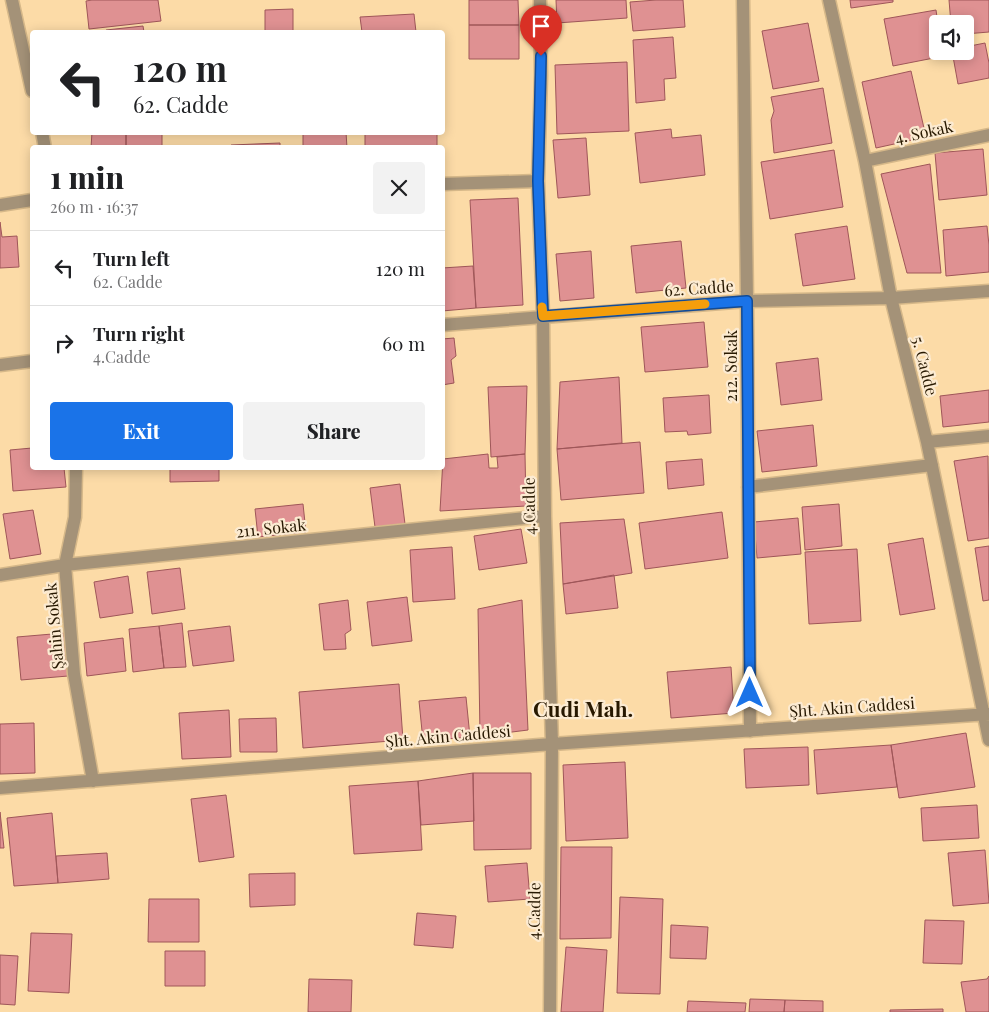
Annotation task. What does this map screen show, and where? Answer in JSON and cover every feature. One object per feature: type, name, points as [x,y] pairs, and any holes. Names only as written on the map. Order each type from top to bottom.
[{"type":"street","points":[[12,0],[30,82]]},
{"type":"street","name":"4.Cadde","points":[[540,0],[541,75],[538,181],[543,316],[545,516],[552,744],[550,1012]]},
{"type":"street","name":"212. Sokak","points":[[743,0],[750,731]]},
{"type":"street","name":"5. Cadde","points":[[829,0],[865,161],[891,298],[927,442],[986,714],[989,740]]},
{"type":"street","name":"4. Sokak","points":[[865,161],[989,135]]},
{"type":"street","points":[[445,184],[538,181]]},
{"type":"street","points":[[0,205],[30,200]]},
{"type":"street","name":"62. Cadde","points":[[445,325],[747,301],[891,298],[989,290]]},
{"type":"street","points":[[0,365],[30,362]]},
{"type":"street","points":[[927,442],[989,436]]},
{"type":"street","points":[[748,487],[932,465]]},
{"type":"street","name":"Şahin Sokak","points":[[76,470],[75,517],[65,565],[74,674],[93,781]]},
{"type":"street","name":"211. Sokak","points":[[0,575],[65,565],[545,516]]},
{"type":"street","name":"Şht. Akin Caddesi","points":[[0,788],[552,744],[986,714]]},
{"type":"building","points":[[158,0],[161,21],[89,29],[86,1]]},
{"type":"building","points":[[469,0],[518,0],[519,25],[469,25]]},
{"type":"building","points":[[556,0],[626,0],[627,18],[557,23]]},
{"type":"building","points":[[683,0],[685,27],[633,31],[630,2]]},
{"type":"building","points":[[850,0],[893,0],[893,2],[851,8]]},
{"type":"building","points":[[949,0],[989,0],[989,32],[974,33],[974,15],[950,15]]},
{"type":"building","points":[[293,9],[293,30],[265,30],[265,10]]},
{"type":"building","points":[[936,10],[937,15],[929,15],[929,59],[893,66],[884,19]]},
{"type":"building","points":[[414,14],[416,30],[362,30],[360,17]]},
{"type":"building","points":[[808,23],[819,81],[773,89],[762,31]]},
{"type":"building","points":[[469,25],[519,25],[519,59],[469,59]]},
{"type":"building","points":[[143,26],[144,30],[106,30]]},
{"type":"building","points":[[673,37],[676,78],[664,79],[665,100],[636,103],[633,40]]},
{"type":"building","points":[[985,43],[989,63],[989,78],[958,84],[954,60],[974,60],[974,45]]},
{"type":"building","points":[[627,62],[629,131],[557,134],[555,65]]},
{"type":"building","points":[[911,71],[926,137],[876,148],[862,82]]},
{"type":"building","points":[[823,88],[832,143],[774,153],[771,120],[774,111],[771,97]]},
{"type":"building","points":[[671,129],[672,138],[701,135],[705,175],[640,183],[635,133]]},
{"type":"building","points":[[92,135],[126,135],[126,145],[91,145]]},
{"type":"building","points":[[126,135],[162,135],[162,145],[126,145]]},
{"type":"building","points":[[303,135],[346,135],[347,145],[303,145]]},
{"type":"building","points":[[365,135],[437,135],[437,145],[365,145]]},
{"type":"building","points":[[586,138],[590,195],[558,198],[553,140]]},
{"type":"building","points":[[280,143],[280,145],[231,145]]},
{"type":"building","points":[[983,149],[987,195],[939,200],[935,153]]},
{"type":"building","points":[[834,150],[843,207],[770,219],[761,162]]},
{"type":"building","points":[[930,164],[941,273],[907,273],[881,174]]},
{"type":"building","points":[[518,198],[523,305],[476,308],[470,200]]},
{"type":"building","points":[[0,222],[2,237],[17,236],[19,267],[0,268]]},
{"type":"building","points":[[847,226],[855,279],[803,286],[795,234]]},
{"type":"building","points":[[987,226],[989,272],[946,276],[943,230]]},
{"type":"building","points":[[681,241],[686,288],[636,293],[631,246]]},
{"type":"building","points":[[591,251],[594,298],[560,301],[556,254]]},
{"type":"building","points":[[473,266],[476,308],[445,311],[445,268]]},
{"type":"building","points":[[704,322],[708,367],[645,372],[641,327]]},
{"type":"building","points":[[454,338],[456,356],[451,360],[454,383],[445,384],[445,339]]},
{"type":"building","points":[[818,358],[822,400],[781,405],[776,363]]},
{"type":"building","points":[[619,377],[622,443],[557,449],[560,382]]},
{"type":"building","points":[[527,386],[525,454],[491,457],[488,387]]},
{"type":"building","points":[[989,390],[989,422],[943,427],[940,396]]},
{"type":"building","points":[[709,395],[711,433],[688,435],[687,431],[665,432],[663,398]]},
{"type":"building","points":[[813,425],[817,466],[762,472],[757,431]]},
{"type":"building","points":[[640,442],[644,493],[561,500],[557,449]]},
{"type":"building","points":[[30,448],[30,470],[64,470],[66,487],[13,491],[10,450]]},
{"type":"building","points":[[488,454],[489,468],[498,468],[497,457],[525,454],[526,506],[440,511],[442,470],[445,470],[445,459]]},
{"type":"building","points":[[988,456],[989,538],[968,541],[954,461]]},
{"type":"building","points":[[702,459],[704,485],[668,489],[666,462]]},
{"type":"building","points":[[170,470],[219,470],[219,481],[170,482]]},
{"type":"building","points":[[400,484],[405,524],[375,527],[370,488]]},
{"type":"building","points":[[303,504],[306,532],[258,537],[255,509]]},
{"type":"building","points":[[839,504],[842,546],[805,550],[802,507]]},
{"type":"building","points":[[33,510],[41,554],[10,559],[3,514]]},
{"type":"building","points":[[722,512],[728,558],[645,569],[639,523]]},
{"type":"building","points":[[798,518],[801,554],[757,558],[754,522]]},
{"type":"building","points":[[624,519],[632,573],[563,584],[560,523]]},
{"type":"building","points":[[521,529],[527,563],[479,570],[474,536]]},
{"type":"building","points":[[923,538],[935,609],[900,615],[888,544]]},
{"type":"building","points":[[989,546],[989,600],[983,601],[975,548]]},
{"type":"building","points":[[452,547],[455,599],[413,602],[410,550]]},
{"type":"building","points":[[857,549],[861,621],[809,624],[805,552]]},
{"type":"building","points":[[180,568],[185,609],[152,614],[147,572]]},
{"type":"building","points":[[614,575],[618,608],[566,614],[563,584]]},
{"type":"building","points":[[128,576],[133,613],[100,618],[94,582]]},
{"type":"building","points":[[407,597],[412,641],[372,646],[367,602]]},
{"type":"building","points":[[348,600],[351,630],[345,634],[346,649],[324,650],[319,604]]},
{"type":"building","points":[[522,600],[528,730],[480,736],[478,609]]},
{"type":"building","points":[[182,623],[186,667],[164,668],[159,626]]},
{"type":"building","points":[[159,626],[164,668],[133,672],[129,629]]},
{"type":"building","points":[[230,626],[234,661],[193,666],[188,631]]},
{"type":"building","points":[[64,633],[68,676],[21,680],[17,637]]},
{"type":"building","points":[[123,638],[126,671],[87,676],[84,643]]},
{"type":"building","points":[[731,667],[734,713],[671,718],[667,672]]},
{"type":"building","points":[[399,684],[403,740],[303,748],[299,692]]},
{"type":"building","points":[[466,697],[470,737],[423,741],[419,701]]},
{"type":"building","points":[[229,710],[231,757],[182,759],[179,713]]},
{"type":"building","points":[[276,718],[277,752],[240,752],[239,719]]},
{"type":"building","points":[[34,723],[35,773],[0,774],[0,724]]},
{"type":"building","points":[[966,733],[975,787],[899,798],[891,745]]},
{"type":"building","points":[[891,745],[897,787],[817,794],[814,750]]},
{"type":"building","points":[[808,747],[809,785],[746,788],[744,749]]},
{"type":"building","points":[[625,762],[628,838],[566,841],[563,765]]},
{"type":"building","points":[[473,773],[531,773],[531,849],[474,850]]},
{"type":"building","points":[[473,773],[474,821],[421,825],[418,781]]},
{"type":"building","points":[[418,781],[422,850],[354,854],[349,786]]},
{"type":"building","points":[[226,795],[234,857],[199,862],[191,799]]},
{"type":"building","points":[[977,805],[979,838],[923,841],[921,808]]},
{"type":"building","points":[[0,812],[4,848],[0,848]]},
{"type":"building","points":[[52,813],[58,883],[14,886],[7,818]]},
{"type":"building","points":[[561,847],[612,847],[611,938],[560,939]]},
{"type":"building","points":[[985,850],[989,903],[953,906],[948,853]]},
{"type":"building","points":[[107,853],[109,879],[58,883],[56,856]]},
{"type":"building","points":[[527,863],[530,899],[488,902],[485,866]]},
{"type":"building","points":[[295,873],[295,905],[250,907],[249,874]]},
{"type":"building","points":[[620,897],[663,899],[660,994],[617,993]]},
{"type":"building","points":[[149,899],[199,899],[199,942],[148,942]]},
{"type":"building","points":[[417,913],[456,916],[453,948],[414,945]]},
{"type":"building","points":[[925,920],[964,921],[962,964],[923,963]]},
{"type":"building","points":[[671,925],[708,927],[706,959],[670,958]]},
{"type":"building","points":[[31,933],[72,934],[69,993],[28,991]]},
{"type":"building","points":[[566,947],[607,950],[603,1012],[561,1012]]},
{"type":"building","points":[[165,951],[205,951],[205,986],[165,986]]},
{"type":"building","points":[[0,955],[18,956],[15,1005],[0,1004]]},
{"type":"building","points":[[989,976],[989,1012],[966,1012],[961,982],[987,979]]},
{"type":"building","points":[[309,979],[352,980],[351,1012],[308,1012]]},
{"type":"building","points":[[750,999],[785,1000],[784,1012],[749,1012]]},
{"type":"building","points":[[785,1000],[823,1001],[823,1012],[784,1012]]},
{"type":"building","points":[[688,1001],[746,1003],[745,1012],[687,1012]]},
{"type":"building","points":[[943,1009],[943,1012],[890,1012],[890,1010]]},
{"type":"slow traffic","points":[[542,307],[543,316],[705,304]]},
{"type":"district","name":"Cudi Mah.","points":[[583,710]]},
{"type":"route","points":[[541,56],[538,181],[543,316],[747,301],[750,693]]}]
